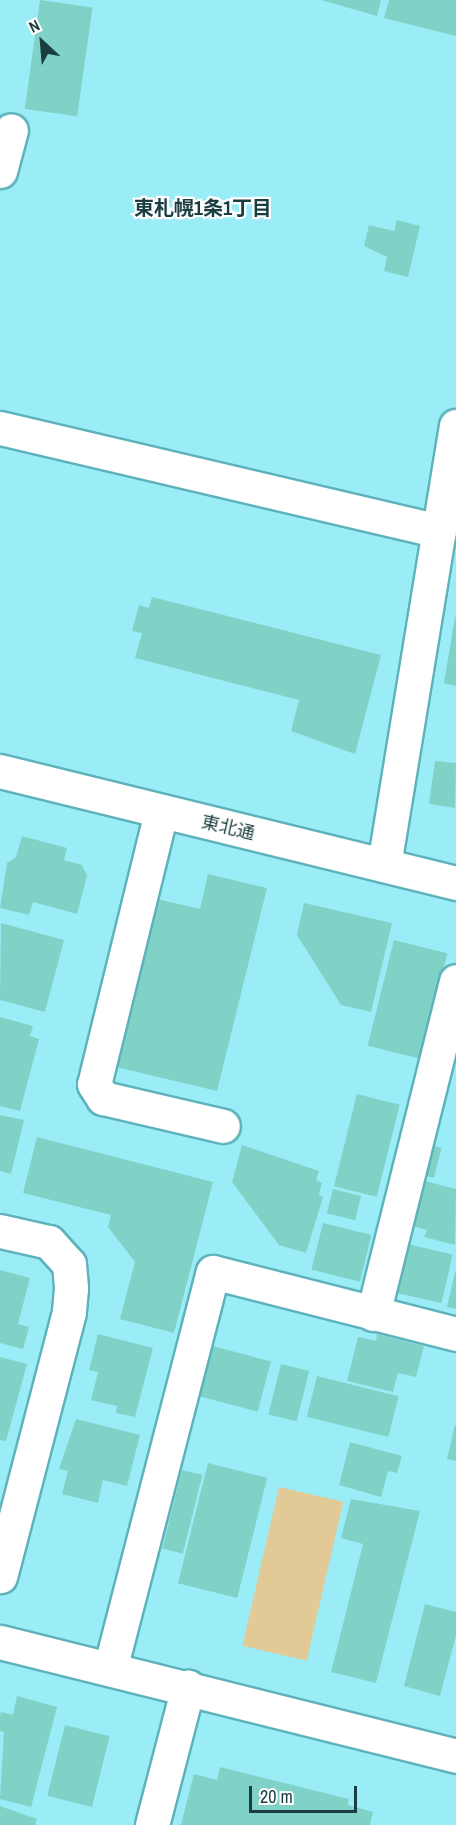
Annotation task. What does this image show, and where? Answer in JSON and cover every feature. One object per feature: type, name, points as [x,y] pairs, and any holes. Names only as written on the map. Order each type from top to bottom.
[{"type":"street","points":[[0,171],[11,130]]},
{"type":"street","points":[[384,865],[456,426]]},
{"type":"street","points":[[0,428],[439,531]]},
{"type":"street","name":"東北通","points":[[0,773],[456,883]]},
{"type":"street","points":[[161,812],[94,1084],[103,1098],[223,1126]]},
{"type":"street","points":[[373,1314],[456,981]]},
{"type":"street","points":[[0,1231],[49,1242],[69,1263],[71,1288],[69,1312],[0,1576]]},
{"type":"street","points":[[110,1669],[213,1272],[456,1334]]},
{"type":"street","points":[[0,1642],[456,1756]]},
{"type":"street","points":[[152,1825],[188,1688]]},
{"type":"shaded area","points":[[279,1487],[343,1502],[307,1661],[242,1646]]},
{"type":"building","points":[[40,0],[92,7],[77,116],[25,109]]},
{"type":"building","points":[[321,0],[381,0],[377,16]]},
{"type":"building","points":[[389,0],[456,0],[456,36],[384,18]]},
{"type":"building","points":[[397,220],[420,226],[408,277],[384,271],[387,257],[364,246],[369,225],[394,231]]},
{"type":"building","points":[[152,597],[381,655],[355,754],[291,731],[299,700],[135,658],[142,633],[132,631],[139,605],[149,608]]},
{"type":"building","points":[[456,617],[456,686],[444,683]]},
{"type":"building","points":[[435,761],[456,763],[455,808],[429,804]]},
{"type":"building","points":[[22,836],[67,848],[64,860],[82,865],[87,876],[77,914],[33,902],[29,915],[0,908],[7,863],[16,857]]},
{"type":"building","points":[[208,874],[267,888],[217,1091],[116,1067],[157,899],[200,909]]},
{"type":"building","points":[[304,903],[392,923],[371,1012],[341,1005],[297,935]]},
{"type":"building","points":[[1,923],[64,940],[45,1012],[0,1000]]},
{"type":"building","points":[[394,940],[447,953],[421,1059],[368,1046]]},
{"type":"building","points":[[0,1017],[33,1026],[30,1036],[39,1039],[20,1111],[0,1106]]},
{"type":"building","points":[[357,1094],[400,1105],[377,1197],[334,1186]]},
{"type":"building","points":[[0,1115],[24,1120],[11,1174],[0,1171]]},
{"type":"building","points":[[37,1137],[213,1182],[174,1333],[120,1319],[135,1262],[108,1227],[111,1215],[23,1193]]},
{"type":"building","points":[[426,1144],[442,1148],[434,1178],[419,1174]]},
{"type":"building","points":[[242,1145],[319,1171],[316,1180],[322,1183],[319,1195],[323,1197],[306,1253],[279,1245],[232,1182]]},
{"type":"building","points":[[425,1181],[456,1189],[455,1245],[424,1237],[427,1230],[413,1226]]},
{"type":"building","points":[[333,1189],[361,1196],[355,1220],[327,1213]]},
{"type":"building","points":[[323,1223],[372,1235],[360,1282],[311,1270]]},
{"type":"building","points":[[403,1243],[453,1254],[441,1303],[392,1292]]},
{"type":"building","points":[[0,1270],[30,1278],[18,1324],[29,1327],[23,1349],[0,1343]]},
{"type":"building","points":[[456,1272],[456,1309],[447,1307]]},
{"type":"building","points":[[98,1334],[153,1348],[135,1417],[116,1413],[117,1406],[91,1400],[98,1372],[89,1370]]},
{"type":"building","points":[[377,1334],[424,1346],[416,1377],[398,1373],[393,1392],[347,1381],[358,1337],[376,1341]]},
{"type":"building","points":[[213,1346],[271,1362],[257,1412],[200,1396]]},
{"type":"building","points":[[0,1357],[27,1364],[6,1441],[0,1440]]},
{"type":"building","points":[[281,1364],[309,1371],[297,1421],[268,1414]]},
{"type":"building","points":[[317,1376],[399,1396],[388,1437],[307,1417]]},
{"type":"building","points":[[76,1419],[140,1435],[127,1486],[103,1480],[98,1503],[62,1494],[68,1471],[59,1469]]},
{"type":"building","points":[[456,1425],[456,1461],[447,1459]]},
{"type":"building","points":[[350,1442],[402,1456],[397,1473],[388,1471],[381,1497],[339,1485]]},
{"type":"building","points":[[208,1463],[267,1478],[237,1598],[178,1583]]},
{"type":"building","points":[[182,1470],[202,1475],[183,1554],[162,1549]]},
{"type":"building","points":[[351,1499],[420,1511],[376,1683],[331,1672],[363,1544],[341,1538]]},
{"type":"building","points":[[425,1604],[456,1612],[456,1635],[440,1696],[404,1686]]},
{"type":"building","points":[[17,1696],[57,1707],[31,1807],[0,1799],[4,1732],[0,1731],[0,1716],[1,1712],[13,1715]]},
{"type":"building","points":[[65,1725],[110,1736],[92,1807],[47,1796]]},
{"type":"building","points":[[220,1767],[349,1799],[348,1805],[373,1812],[370,1825],[181,1825],[194,1774],[217,1780]]},
{"type":"building","points":[[0,1806],[37,1819],[35,1825],[0,1825]]},
{"type":"district","name":"東札幌1条1丁目","points":[[203,207]]}]
